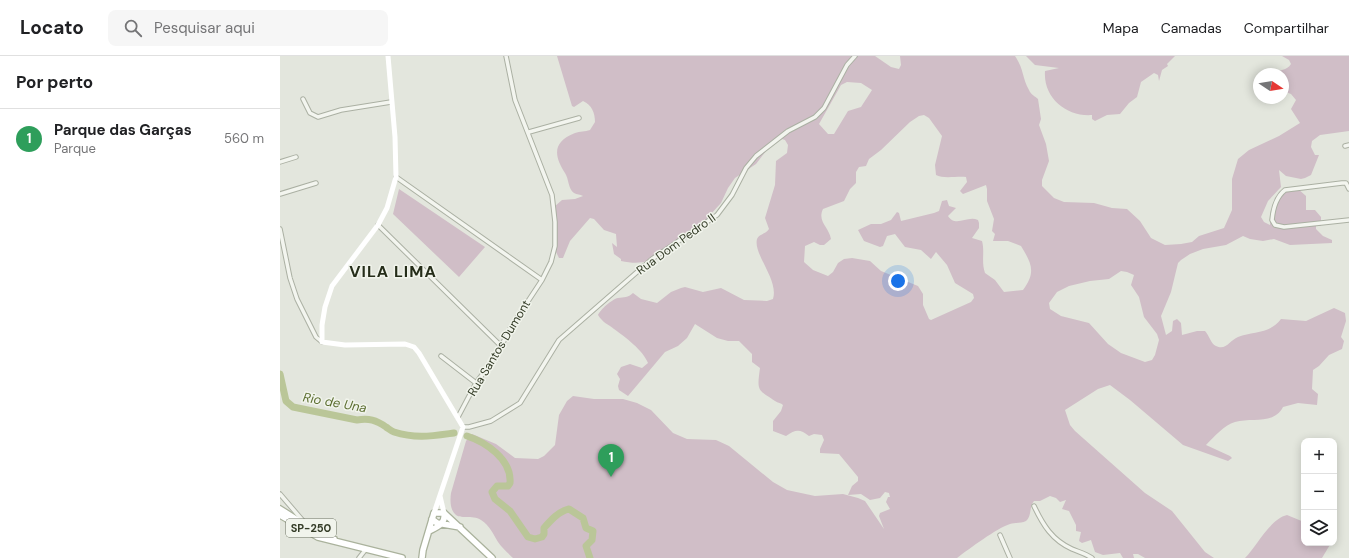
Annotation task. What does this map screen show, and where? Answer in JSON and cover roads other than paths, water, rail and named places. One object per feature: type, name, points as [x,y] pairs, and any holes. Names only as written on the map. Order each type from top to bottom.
[{"type":"main road","points":[[422,558],[434,513],[444,513],[492,558]]},
{"type":"main road","points":[[429,531],[442,523],[445,517],[444,513]]},
{"type":"main road","name":"SP-250","points":[[281,514],[318,537],[402,558]]},
{"type":"main road","points":[[432,519],[460,527]]},
{"type":"main road","name":"SP-250","points":[[300,525],[343,543]]},
{"type":"main road","points":[[417,558],[423,550]]},
{"type":"street","points":[[322,342],[322,325],[325,307],[332,286],[378,226],[387,208],[396,177],[395,137],[388,56]]},
{"type":"street","name":"Rua Santos Dumont","points":[[458,417],[476,383],[542,280],[555,246],[555,222],[552,194],[515,100],[506,56]]},
{"type":"street","name":"Rua Dom Pedro II","points":[[463,427],[469,427],[491,421],[505,414],[520,403],[559,340],[652,258],[718,215],[732,195],[746,168],[756,156],[788,131],[815,116],[824,108],[839,84],[847,65],[855,56]]},
{"type":"street","points":[[303,99],[310,113],[318,116],[341,110],[391,102]]},
{"type":"street","points":[[528,132],[579,118]]},
{"type":"street","points":[[280,162],[296,157]]},
{"type":"street","points":[[396,177],[542,280]]},
{"type":"street","points":[[280,194],[316,183]]},
{"type":"street","points":[[1349,189],[1346,183],[1342,183],[1285,190],[1281,193],[1273,211],[1272,220],[1275,225],[1279,227],[1349,220]]},
{"type":"street","points":[[378,226],[501,346]]},
{"type":"street","points":[[280,230],[290,278],[297,299],[316,337],[322,342],[344,345],[405,344],[414,347],[458,417],[463,427],[434,513]]},
{"type":"street","points":[[441,356],[476,383]]},
{"type":"street","points":[[280,494],[297,516],[313,530]]},
{"type":"street","points":[[440,496],[444,513]]},
{"type":"street","points":[[1034,506],[1040,520],[1052,536],[1072,549],[1092,558]]},
{"type":"street","points":[[297,516],[300,525]]},
{"type":"street","points":[[1000,536],[1010,558]]},
{"type":"street","points":[[359,558],[366,549]]},
{"type":"waterway","name":"Rio de Una","points":[[280,374],[286,401],[293,407],[357,420],[372,420],[393,432],[410,436],[431,436],[454,433]]},
{"type":"waterway","name":"Rio de Una","points":[[467,436],[482,442],[489,447],[507,466],[510,483],[508,486],[497,486],[492,492],[495,499],[510,511],[528,537],[535,539],[542,537],[544,534],[544,528],[549,522],[565,510],[569,509],[583,518],[586,528],[593,531],[592,540],[586,546],[590,558]]},
{"type":"place","name":"Parque das Garças","points":[[611,477]]},
{"type":"district","name":"VILA LIMA","points":[[393,271]]}]
